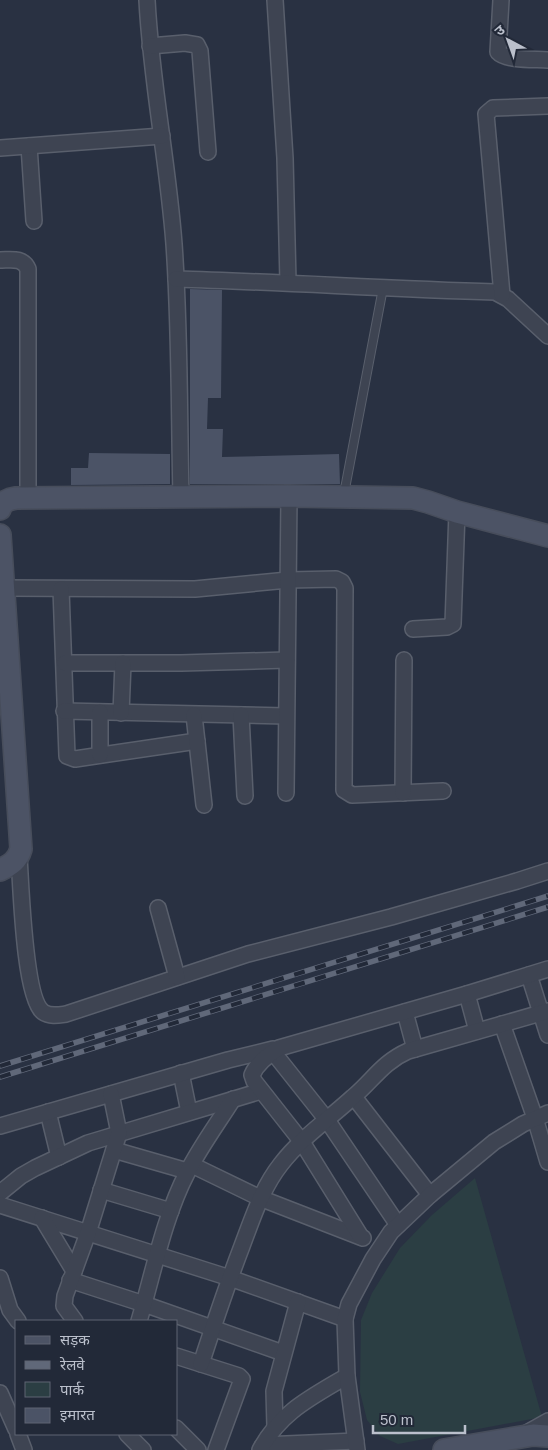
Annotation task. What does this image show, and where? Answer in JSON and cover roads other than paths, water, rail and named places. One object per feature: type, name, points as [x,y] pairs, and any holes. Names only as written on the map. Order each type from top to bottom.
[{"type":"street","points":[[147,0],[150,46],[174,243],[181,497]]},
{"type":"street","points":[[275,0],[285,158],[288,282]]},
{"type":"street","points":[[501,0],[498,52],[501,56],[548,60]]},
{"type":"street","points":[[150,46],[185,43],[197,45],[200,51],[208,152]]},
{"type":"street","points":[[502,295],[486,114],[493,108],[548,106]]},
{"type":"street","points":[[0,148],[162,136]]},
{"type":"street","points":[[29,146],[34,221]]},
{"type":"street","points":[[0,260],[22,261],[26,263],[28,269],[9,501],[289,496],[413,498],[457,512],[548,536]]},
{"type":"street","points":[[176,279],[288,282],[495,292],[502,295],[548,336]]},
{"type":"street","points":[[286,793],[289,496]]},
{"type":"street","points":[[413,629],[447,627],[452,624],[457,512]]},
{"type":"street","points":[[0,535],[4,588],[6,700],[21,849],[19,856],[30,979],[39,1007],[45,1014],[66,1014],[248,954],[409,912],[517,881],[548,870]]},
{"type":"street","points":[[4,588],[195,589],[288,580],[336,579],[342,582],[345,588],[344,790],[352,795],[443,791]]},
{"type":"street","points":[[61,589],[65,663],[64,711],[66,756],[75,759],[197,741]]},
{"type":"street","points":[[65,663],[287,660]]},
{"type":"street","points":[[404,660],[404,793]]},
{"type":"street","points":[[121,713],[123,663]]},
{"type":"street","points":[[64,711],[286,716]]},
{"type":"street","points":[[100,712],[100,755]]},
{"type":"street","points":[[194,714],[204,806]]},
{"type":"street","points":[[241,715],[245,796]]},
{"type":"street","points":[[0,870],[13,863],[19,856]]},
{"type":"street","points":[[158,908],[177,977]]},
{"type":"street","points":[[0,1126],[228,1060],[276,1050],[548,969]]},
{"type":"street","points":[[529,975],[544,1012],[548,1035]]},
{"type":"street","points":[[468,994],[477,1031]]},
{"type":"street","points":[[405,1012],[415,1049]]},
{"type":"street","points":[[201,1364],[260,1198],[281,1165],[302,1142],[354,1097],[388,1062],[398,1055],[544,1012]]},
{"type":"street","points":[[502,1024],[542,1115],[548,1162]]},
{"type":"street","points":[[276,1050],[261,1061],[254,1069],[252,1075],[261,1091],[302,1142],[361,1237]]},
{"type":"street","points":[[276,1050],[327,1120],[398,1225]]},
{"type":"street","points":[[181,1074],[190,1112]]},
{"type":"street","points":[[4,1185],[88,1143],[261,1091]]},
{"type":"street","points":[[74,1320],[64,1306],[65,1296],[88,1233],[119,1133],[111,1094]]},
{"type":"street","points":[[354,1097],[430,1195]]},
{"type":"street","points":[[139,1320],[171,1211],[190,1168],[233,1098]]},
{"type":"street","points":[[48,1112],[59,1157]]},
{"type":"street","points":[[262,1448],[357,1445],[347,1376],[345,1319],[349,1304],[382,1245],[398,1225],[430,1195],[494,1142],[542,1115]]},
{"type":"street","points":[[114,1150],[190,1168],[260,1198],[382,1245]]},
{"type":"street","points":[[101,1190],[171,1211]]},
{"type":"street","points":[[0,1205],[230,1278],[345,1319]]},
{"type":"street","points":[[42,1218],[72,1276],[283,1354]]},
{"type":"street","points":[[0,1278],[10,1310],[17,1320]]},
{"type":"street","points":[[275,1427],[274,1391],[298,1302]]},
{"type":"street","points":[[178,1357],[238,1376],[242,1379],[216,1450]]},
{"type":"street","points":[[262,1448],[286,1414],[347,1376]]},
{"type":"street","points":[[0,1393],[15,1427]]},
{"type":"street","points":[[178,1430],[198,1450]]},
{"type":"street","points":[[444,1450],[548,1432]]},
{"type":"street","points":[[18,1435],[24,1450]]},
{"type":"street","points":[[128,1435],[143,1450]]},
{"type":"lane","points":[[344,496],[384,288]]},
{"type":"railway","points":[[0,1066],[548,896]]},
{"type":"railway","points":[[0,1077],[548,907]]}]
